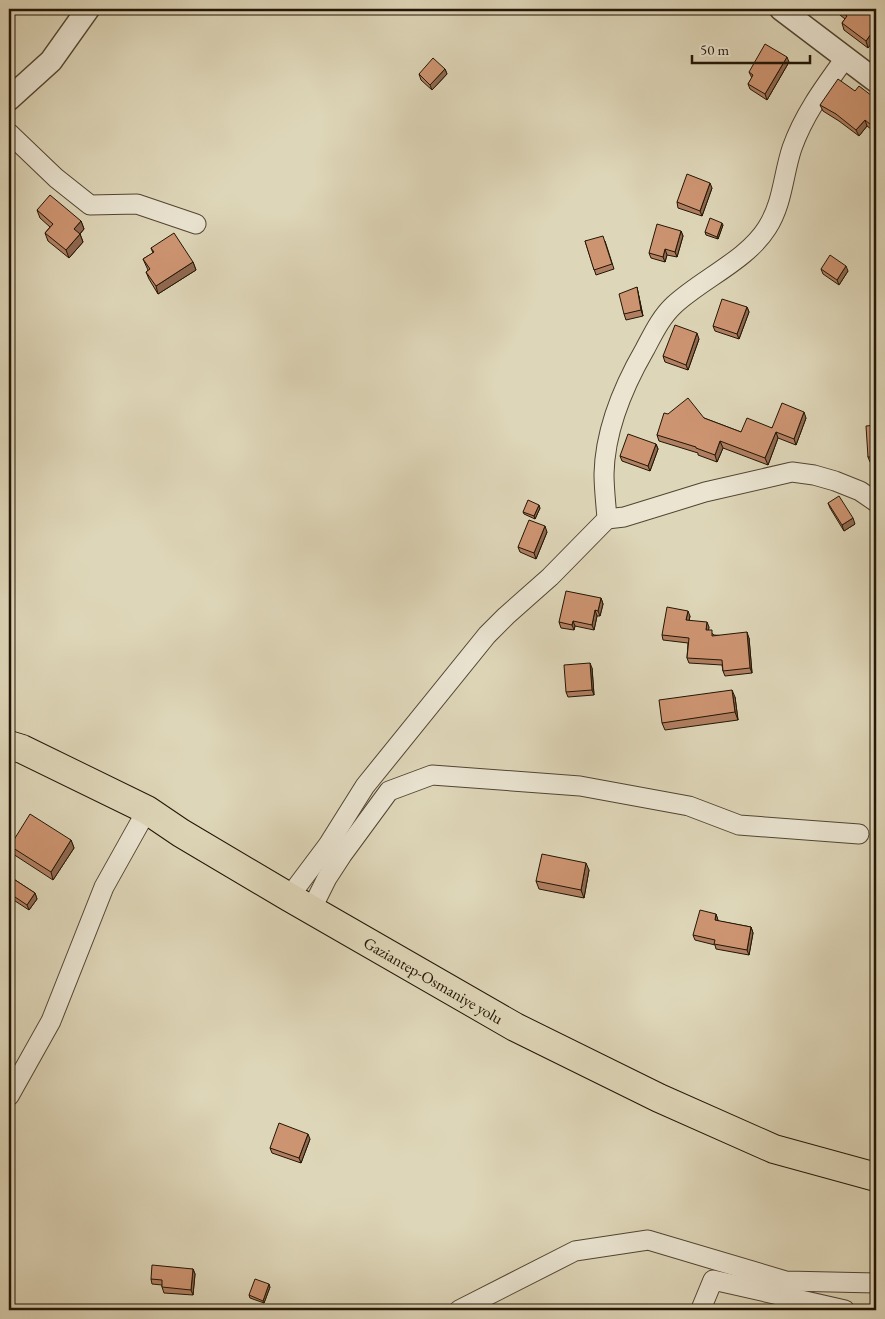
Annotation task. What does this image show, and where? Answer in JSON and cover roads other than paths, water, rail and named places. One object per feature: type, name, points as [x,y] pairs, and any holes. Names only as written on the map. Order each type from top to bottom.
[{"type":"highway","name":"Gaziantep-Osmaniye yolu","points":[[9,745],[30,753],[147,810],[181,833],[515,1027],[658,1098],[774,1149],[876,1177]]},
{"type":"street","points":[[9,99],[51,61],[88,9]]},
{"type":"street","points":[[781,9],[846,57],[874,74]]},
{"type":"street","points":[[607,519],[604,474],[607,446],[613,419],[631,373],[660,322],[674,305],[752,245],[767,229],[778,207],[792,150],[802,124],[817,96],[846,57]]},
{"type":"street","points":[[9,133],[56,178],[90,205],[138,204],[196,224]]},
{"type":"street","points":[[300,903],[328,845],[365,786],[487,635],[550,577],[607,519],[624,517],[705,492],[792,472],[814,474],[835,480],[860,491],[876,502]]},
{"type":"street","points":[[300,903],[327,878],[389,791],[432,774],[580,786],[689,806],[739,825],[860,834]]},
{"type":"street","points":[[9,1096],[51,1021],[104,887],[147,810]]},
{"type":"street","points":[[459,1310],[575,1251],[648,1240],[786,1282],[876,1283]]},
{"type":"street","points":[[701,1309],[713,1280],[845,1310]]}]
